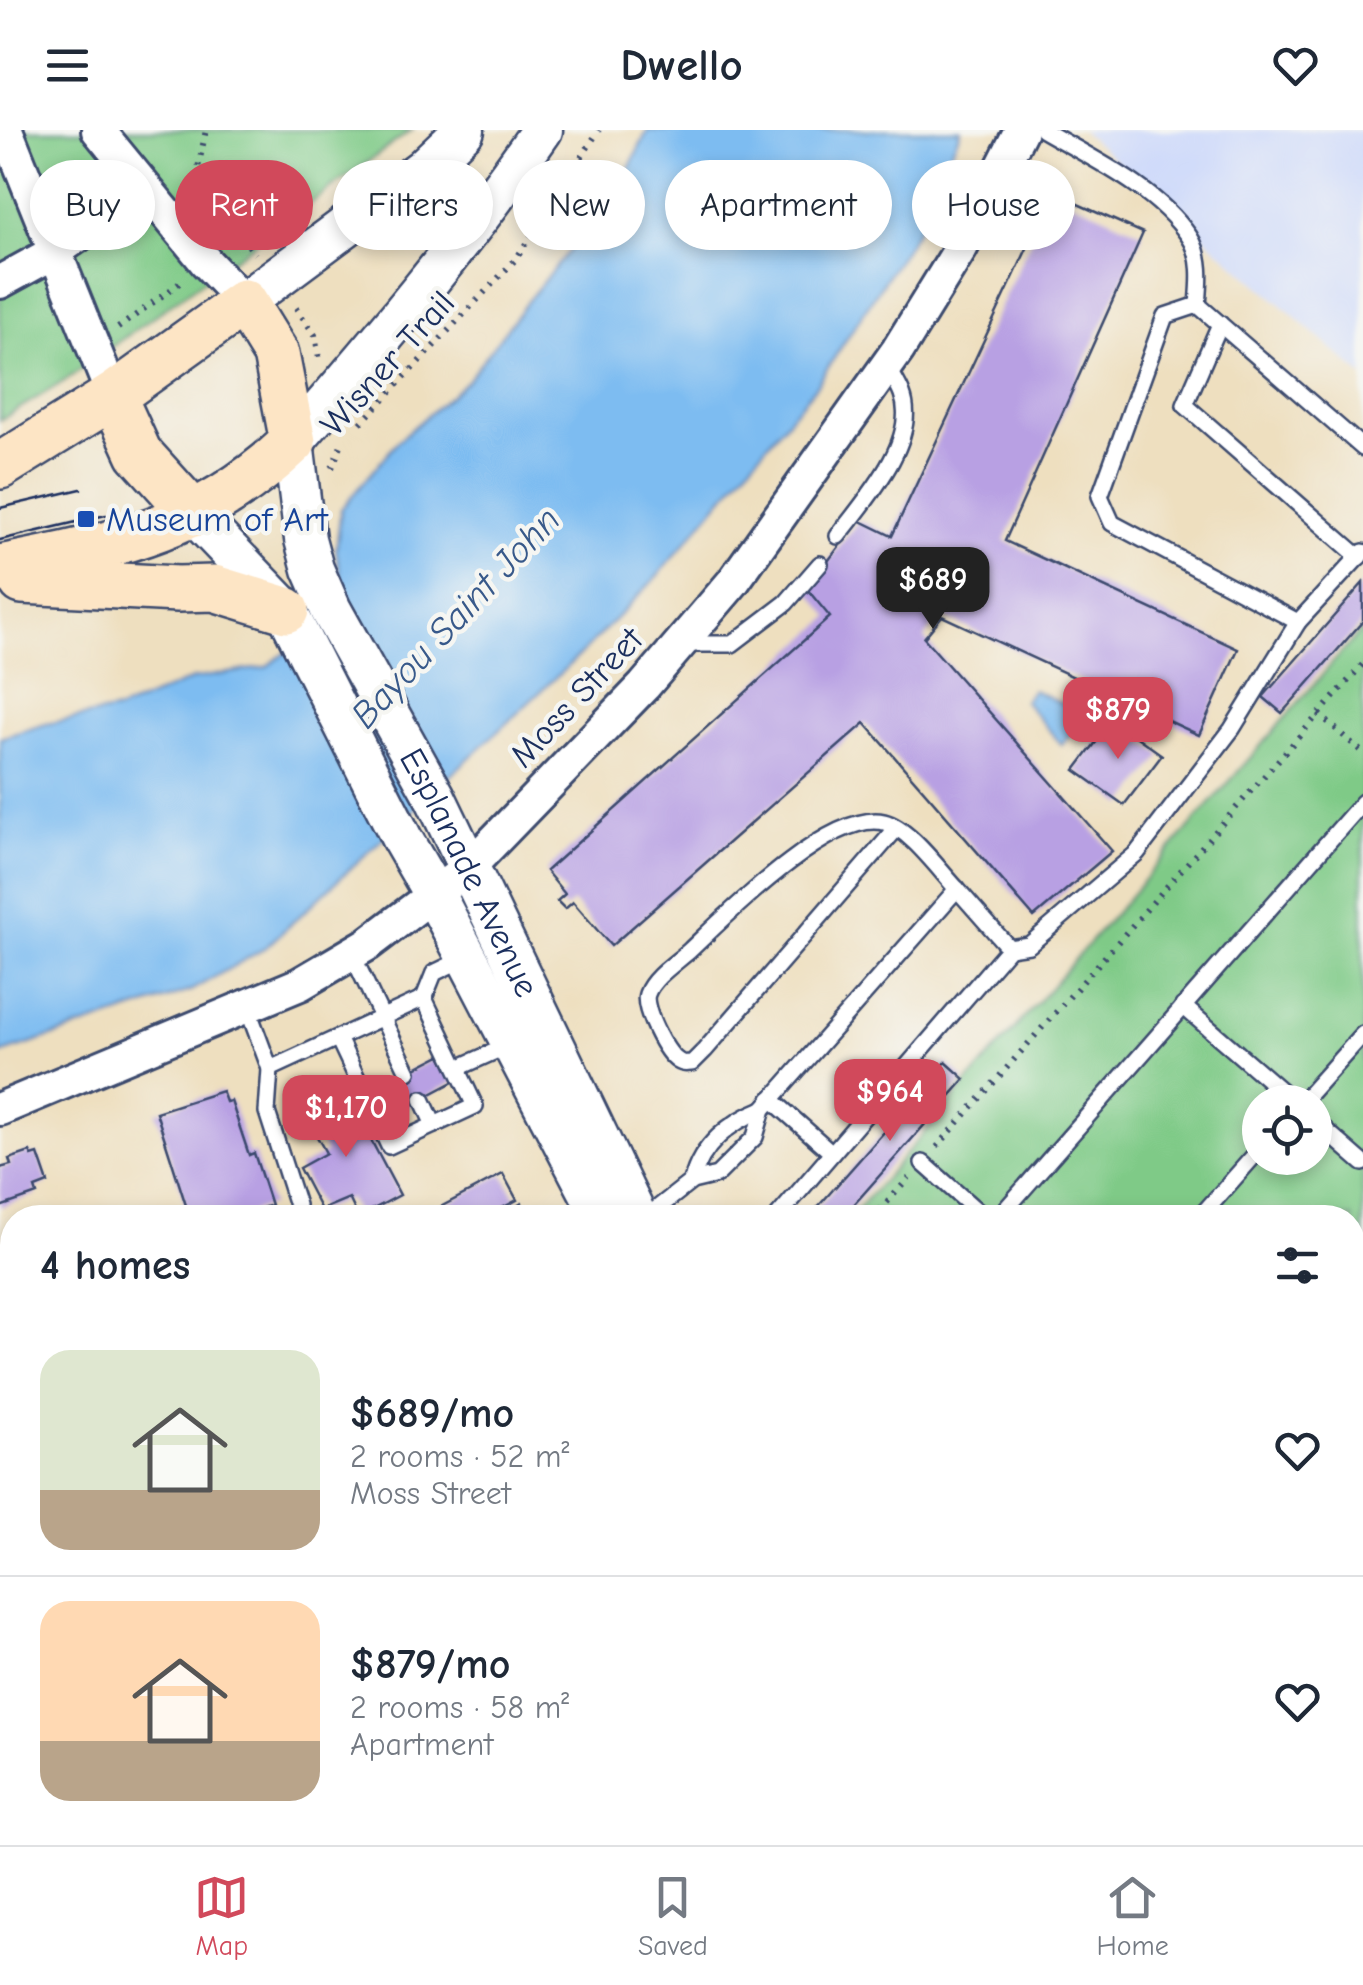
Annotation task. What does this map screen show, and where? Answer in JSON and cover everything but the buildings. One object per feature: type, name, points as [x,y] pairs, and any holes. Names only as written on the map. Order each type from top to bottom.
[{"type":"main road","points":[[0,466],[113,396],[244,302]]},
{"type":"main road","name":"Esplanade Avenue","points":[[244,302],[276,354],[293,442]]},
{"type":"main road","name":"Esplanade Avenue","points":[[113,396],[139,454],[194,514]]},
{"type":"main road","points":[[0,568],[97,548],[152,532],[194,514],[245,484],[293,442]]},
{"type":"main road","points":[[0,580],[214,588],[236,592],[294,626]]},
{"type":"street","points":[[6,130],[113,396]]},
{"type":"street","points":[[98,130],[121,160]]},
{"type":"street","points":[[155,202],[244,302],[423,169],[464,130]]},
{"type":"street","points":[[293,442],[426,288],[542,130]]},
{"type":"street","name":"Moss Street","points":[[0,1108],[300,984],[352,954],[468,869],[644,686],[733,582],[886,366],[961,248],[1022,130]]},
{"type":"street","points":[[0,282],[56,250]]},
{"type":"street","name":"Esplanade Avenue","points":[[293,442],[305,540],[331,610],[434,797],[631,1205]]},
{"type":"street","name":"Esplanade Avenue","points":[[194,514],[294,626],[596,1205]]},
{"type":"lane","points":[[1044,130],[1148,194],[1191,238],[1201,273],[1198,305]]},
{"type":"lane","points":[[1198,305],[1363,448]]},
{"type":"lane","points":[[1198,305],[1165,316],[1100,496],[1112,523],[1298,622]]},
{"type":"lane","points":[[787,1205],[1009,948],[1029,945],[1137,853],[1232,729],[1298,622],[1361,554],[1185,405],[1220,324]]},
{"type":"lane","points":[[838,536],[887,470],[906,419],[904,396],[886,366]]},
{"type":"lane","points":[[680,644],[732,644],[786,603],[820,564]]},
{"type":"lane","points":[[1009,1205],[1363,802]]},
{"type":"lane","points":[[896,830],[705,1050],[692,1063],[682,1064],[673,1057],[646,1010],[646,995],[655,982],[798,855],[845,828],[866,821],[888,823],[918,846],[1009,948]]},
{"type":"lane","points":[[662,1205],[692,1181],[717,1175],[754,1137],[767,1104],[956,889]]},
{"type":"lane","points":[[352,954],[408,1072]]},
{"type":"lane","points":[[270,1069],[424,998],[434,973],[467,957]]},
{"type":"lane","points":[[338,1038],[389,1146],[475,1106],[424,998]]},
{"type":"lane","points":[[1184,1006],[1275,1085]]},
{"type":"lane","points":[[246,1007],[270,1069],[266,1112],[297,1205]]},
{"type":"lane","points":[[1317,1085],[1363,1034]]},
{"type":"lane","points":[[458,1068],[512,1043]]},
{"type":"lane","points":[[422,1099],[434,1125]]},
{"type":"lane","points":[[767,1104],[832,1153]]},
{"type":"lane","points":[[692,1181],[697,1160],[736,1120],[767,1104]]},
{"type":"lane","points":[[1332,1136],[1363,1163]]},
{"type":"lane","points":[[923,1162],[971,1205]]},
{"type":"lane","points":[[1210,1205],[1242,1169]]},
{"type":"path","points":[[200,160],[206,130]]},
{"type":"path","name":"Wisner Trail","points":[[330,476],[339,446],[516,258],[598,130]]},
{"type":"path","points":[[116,330],[190,276]]},
{"type":"path","points":[[884,1205],[1363,664]]},
{"type":"path","points":[[1319,714],[1363,753]]},
{"type":"path","points":[[1118,942],[1123,950]]},
{"type":"shaded area","points":[[1081,130],[1363,130],[1363,376]]},
{"type":"green space","points":[[0,130],[412,130],[370,160],[333,160],[333,187],[313,201],[313,160],[175,160],[175,250],[246,250],[63,382],[0,420]]},
{"type":"green space","points":[[1363,628],[1363,1205],[861,1205]]},
{"type":"water","name":"Bayou Saint John","points":[[648,130],[961,130],[948,160],[912,160],[912,238],[816,386],[656,578],[584,651],[265,948],[190,991],[0,1054],[0,738],[46,724],[119,710],[193,679],[266,667],[346,608],[336,550],[341,509],[399,440],[466,382],[570,250],[645,250],[645,160],[633,160]]},
{"type":"water","points":[[1033,690],[1085,714],[1062,745],[1024,701]]},
{"type":"tram line","points":[[0,508],[81,489]]},
{"type":"tram line","points":[[0,540],[106,515]]},
{"type":"place","name":"Museum of Art","points":[[86,519]]}]
